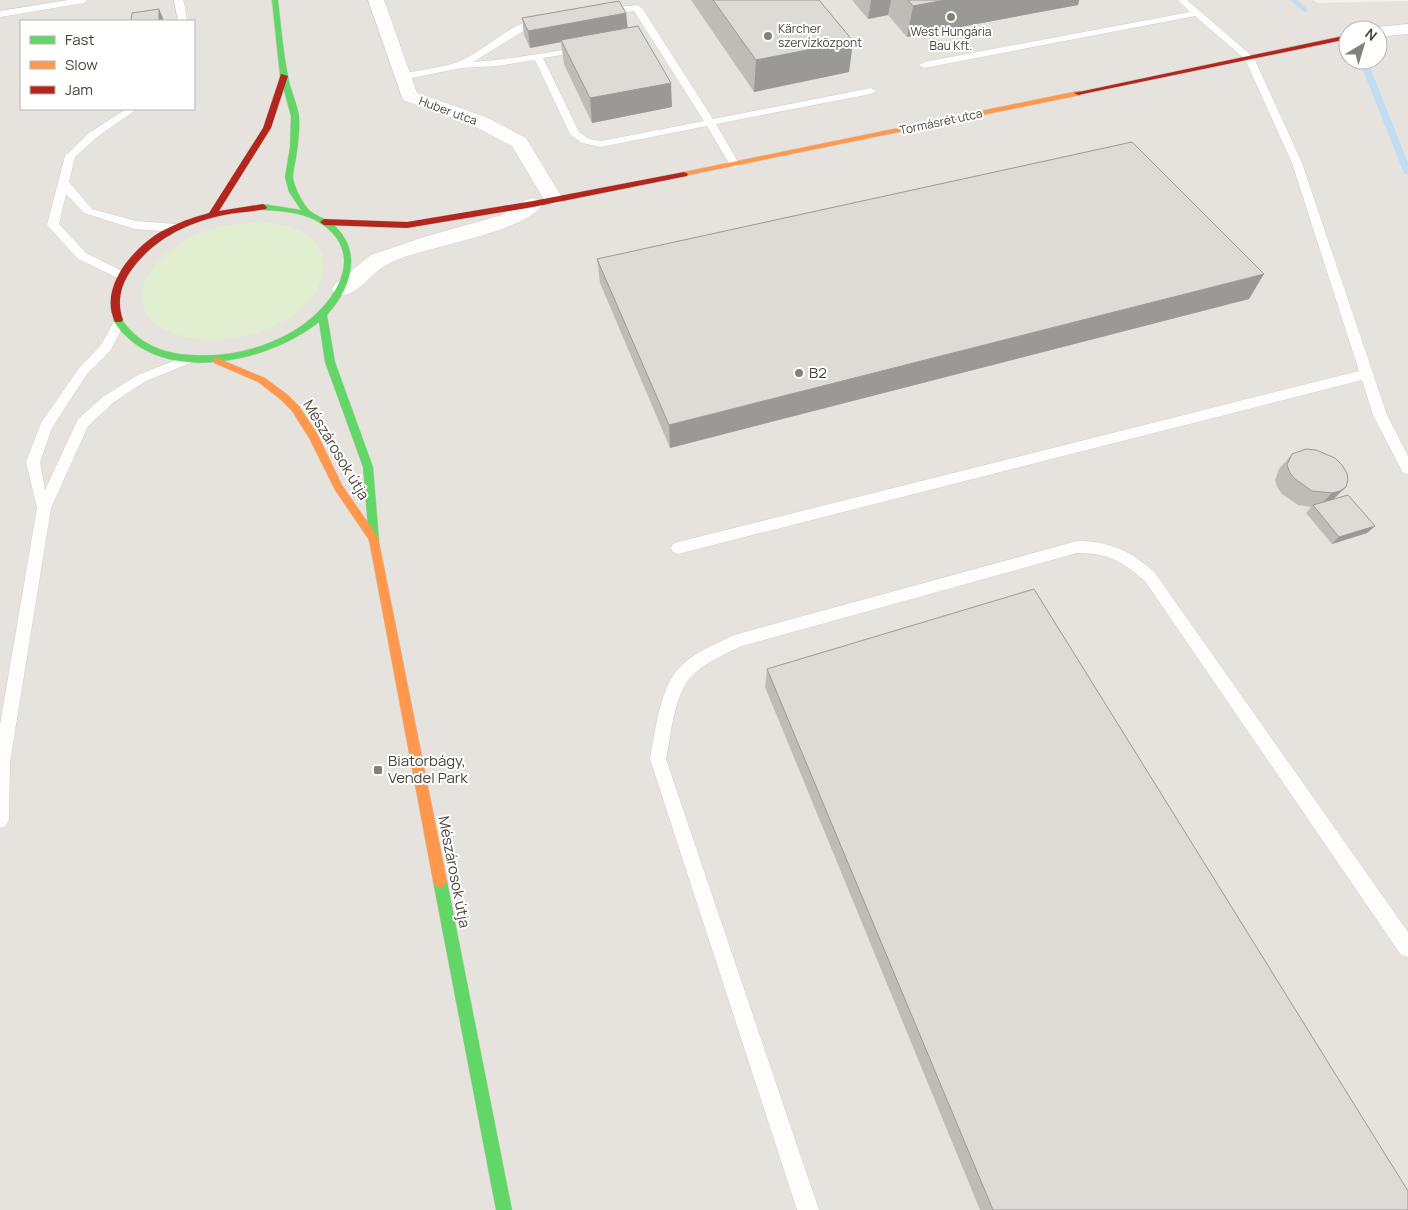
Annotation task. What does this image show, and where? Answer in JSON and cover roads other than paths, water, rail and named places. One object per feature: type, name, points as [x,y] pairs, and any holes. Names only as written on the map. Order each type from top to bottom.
[{"type":"main road","name":"Mészárosok útja","points":[[275,0],[284,76],[295,116],[294,147],[289,178],[292,192],[308,214]]},
{"type":"main road","name":"Tormásrét utca","points":[[324,222],[407,225],[543,202],[735,166],[1338,39]]},
{"type":"main road","name":"Mészárosok útja","points":[[213,214],[267,128],[284,76]]},
{"type":"main road","name":"Mészárosok útja","points":[[263,207],[287,209],[308,214],[324,222],[341,238],[345,244],[349,259],[349,274],[343,289],[323,315],[300,332],[273,346],[242,355],[210,359],[189,359],[165,355],[145,348],[129,337],[119,323],[114,308],[115,292],[122,276],[143,250],[176,228],[213,214],[238,209],[263,207]]},
{"type":"main road","name":"Mészárosok útja","points":[[323,315],[330,362],[368,467],[374,539],[504,1210]]},
{"type":"main road","name":"Mészárosok útja","points":[[210,359],[248,371],[276,387],[296,408],[309,428],[335,481],[374,539]]},
{"type":"street","name":"Huber utca","points":[[376,0],[409,96],[478,122],[518,142],[543,202]]},
{"type":"street","points":[[1388,31],[1408,29]]},
{"type":"street","points":[[343,289],[378,260],[431,242],[509,220],[543,202]]},
{"type":"lane","points":[[0,14],[84,0]]},
{"type":"lane","points":[[178,0],[183,20]]},
{"type":"lane","points":[[1182,0],[1249,58],[1296,163],[1380,415],[1408,469]]},
{"type":"lane","points":[[595,13],[637,8],[650,36],[710,123],[735,166]]},
{"type":"lane","points":[[924,65],[1197,13]]},
{"type":"lane","points":[[460,65],[527,25],[552,20]]},
{"type":"lane","points":[[402,77],[460,65],[497,63],[596,46]]},
{"type":"lane","points":[[538,57],[575,134],[586,141],[602,144],[871,91]]},
{"type":"lane","points":[[122,276],[82,256],[53,225],[70,156],[94,135],[131,110]]},
{"type":"lane","points":[[63,181],[88,211],[135,225],[176,228]]},
{"type":"lane","points":[[44,508],[33,462],[46,427],[83,370],[106,348],[119,323]]},
{"type":"lane","points":[[0,820],[1,762],[44,508],[83,423],[109,400],[142,378],[189,359]]},
{"type":"lane","points":[[678,548],[1367,374]]},
{"type":"lane","points":[[808,1210],[658,759],[670,705],[684,674],[709,656],[739,640],[1077,547],[1097,546],[1117,552],[1135,562],[1150,577],[1408,948]]},
{"type":"waterway","points":[[1293,0],[1306,11]]},
{"type":"waterway","points":[[1367,70],[1408,173]]},
{"type":"place","name":"West Hungária Bau Kft.","points":[[951,17]]},
{"type":"place","name":"Kärcher szervízközpont","points":[[768,36]]},
{"type":"place","name":"B2","points":[[799,373]]},
{"type":"place","name":"Biatorbágy, Vendel Park","points":[[378,770]]}]
